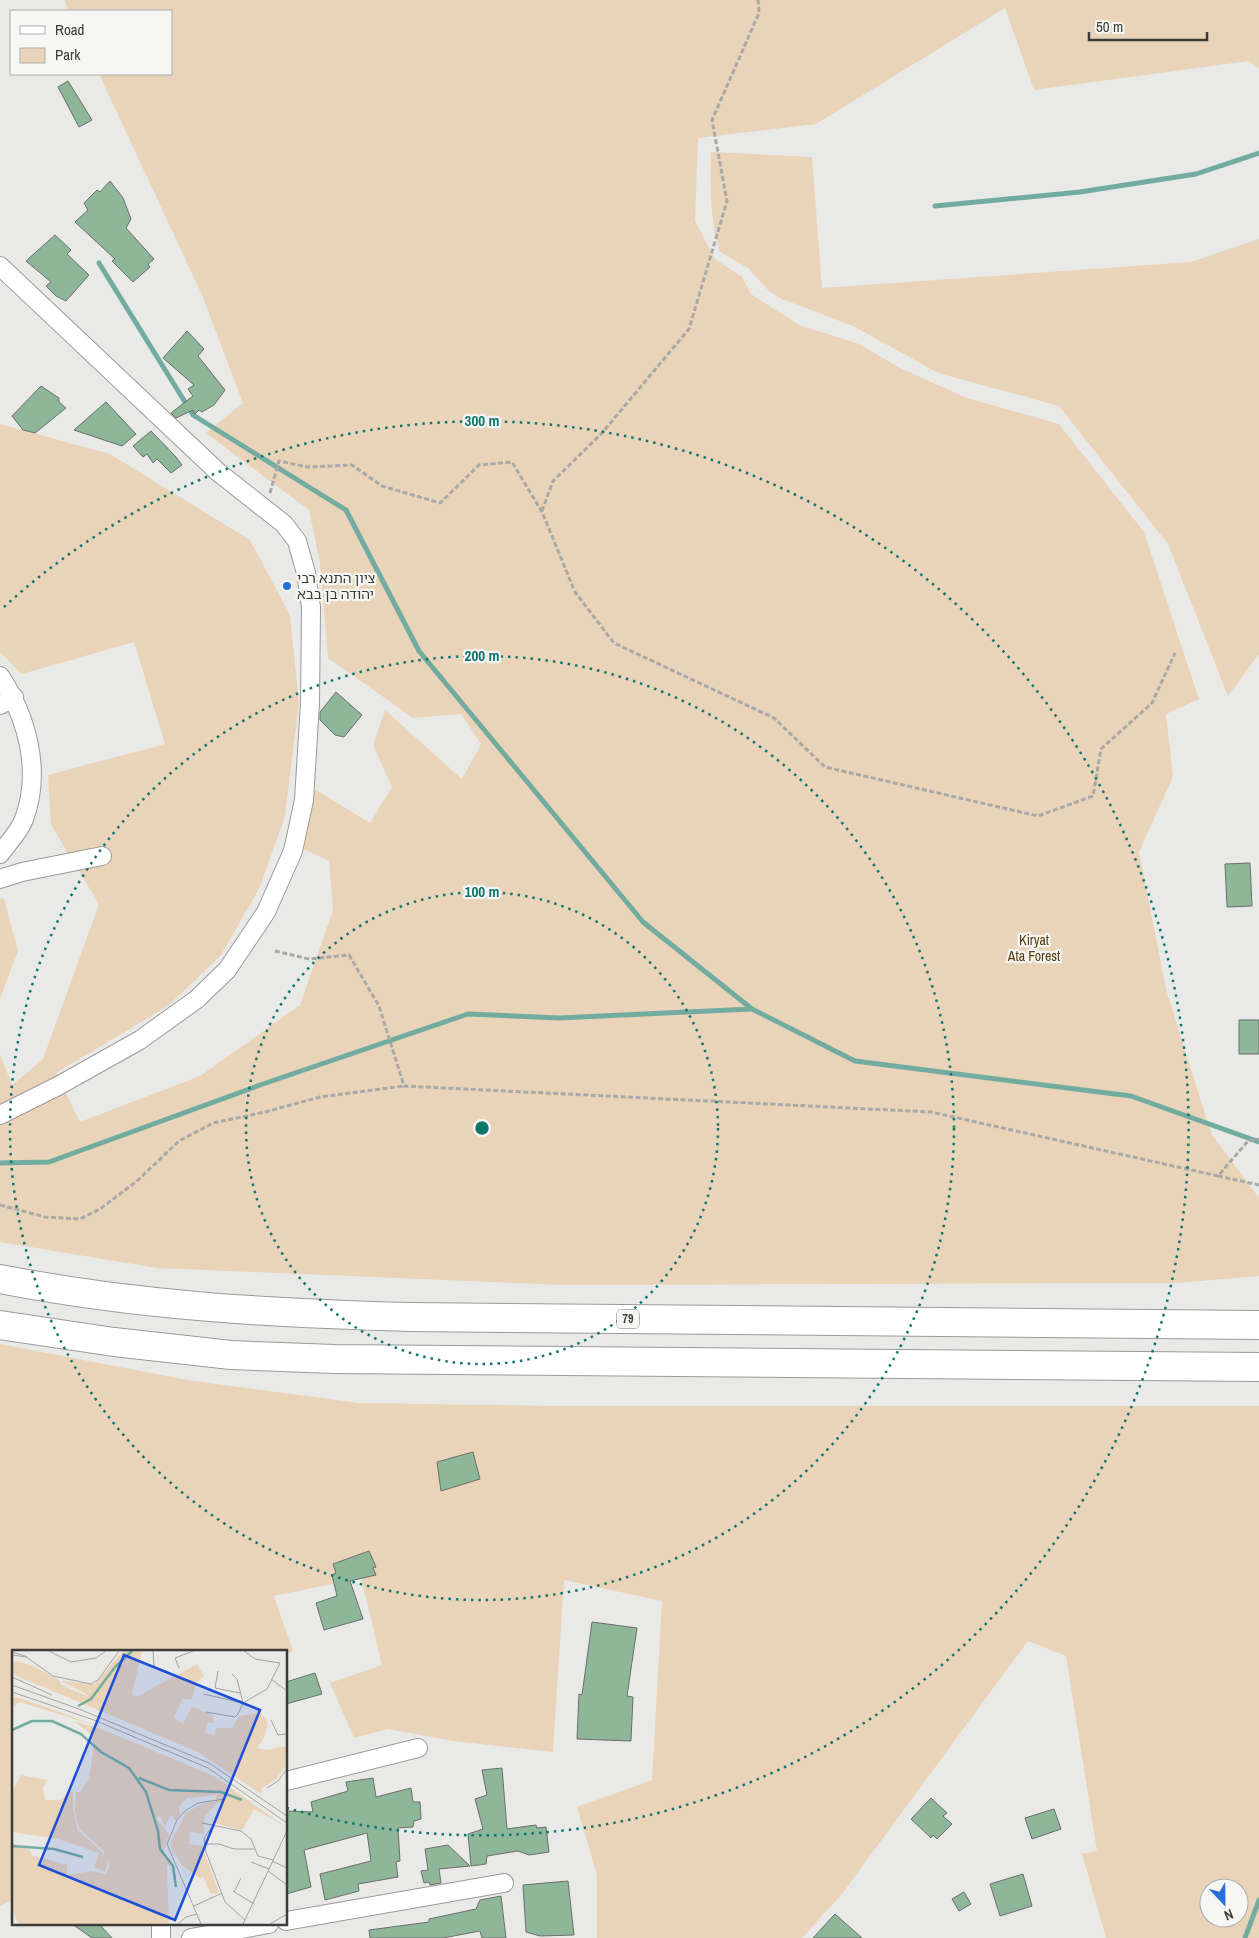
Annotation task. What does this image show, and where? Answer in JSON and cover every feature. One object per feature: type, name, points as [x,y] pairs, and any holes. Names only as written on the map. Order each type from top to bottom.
[{"type":"highway","name":"79","points":[[0,1279],[128,1300],[217,1309],[298,1314],[1259,1325]]},
{"type":"highway","points":[[0,1325],[114,1342],[231,1355],[334,1359],[1259,1367]]},
{"type":"street","points":[[0,266],[218,472],[284,524],[297,541],[306,573],[311,607],[310,703],[304,800],[292,851],[270,904],[227,970],[197,998],[140,1040],[58,1086],[0,1115]]},
{"type":"street","points":[[0,676],[7,701],[29,742],[32,783],[24,820],[0,854]]},
{"type":"street","points":[[0,879],[22,872],[102,856]]},
{"type":"street","points":[[288,1780],[418,1748]]},
{"type":"street","points":[[288,1921],[504,1882]]},
{"type":"street","points":[[191,1938],[257,1926]]},
{"type":"path","points":[[542,512],[553,481],[602,433],[689,329],[727,201],[712,120],[758,13],[758,0]]},
{"type":"path","points":[[266,508],[279,461],[308,466],[352,465],[382,486],[440,503],[479,465],[512,462],[542,512],[576,592],[614,643],[774,718],[826,767],[1038,816],[1092,796],[1101,749],[1152,703],[1175,654]]},
{"type":"path","points":[[275,951],[309,958],[349,955],[379,1006],[404,1086]]},
{"type":"path","points":[[0,1205],[45,1217],[80,1219],[100,1209],[137,1181],[178,1141],[213,1123],[265,1112],[320,1097],[404,1086],[931,1112],[1259,1185]]},
{"type":"path","points":[[1218,1176],[1248,1141],[1259,1139]]},
{"type":"green space","name":"Kiryat Ata Forest","points":[[64,0],[1259,0],[1259,69],[1249,61],[1034,90],[1005,8],[816,124],[698,138],[695,221],[715,259],[742,277],[751,294],[799,325],[859,344],[900,368],[967,398],[1059,424],[1144,532],[1199,699],[1166,714],[1173,777],[1139,852],[1166,989],[1211,1133],[1259,1198],[1259,1276],[1177,1283],[564,1285],[157,1268],[0,1242],[0,1054],[12,1085],[43,1059],[99,904],[51,825],[48,775],[165,744],[134,642],[22,674],[0,652],[0,424],[110,454],[250,540],[290,615],[299,703],[285,816],[260,887],[221,955],[168,1006],[56,1073],[80,1122],[200,1076],[300,1005],[333,910],[329,861],[299,847],[313,788],[370,823],[392,787],[373,745],[385,710],[462,779],[481,744],[461,714],[413,718],[328,658],[320,563],[309,510],[206,433],[243,403],[202,295],[99,75],[172,75],[172,10],[69,10]]},
{"type":"green space","points":[[711,152],[812,157],[822,288],[1191,262],[1259,239],[1259,654],[1228,696],[1168,544],[1059,406],[938,373],[853,326],[782,299],[769,291],[748,268],[720,252],[712,216]]},
{"type":"green space","points":[[4,898],[18,951],[0,999],[0,899]]},
{"type":"green space","points":[[0,1344],[188,1380],[359,1403],[567,1406],[1259,1406],[1259,1938],[1106,1938],[1082,1854],[1097,1851],[1066,1656],[1028,1641],[842,1894],[802,1938],[597,1938],[597,1875],[577,1807],[652,1780],[662,1601],[564,1580],[553,1752],[453,1741],[388,1729],[354,1738],[330,1683],[382,1665],[361,1578],[274,1596],[293,1651],[288,1653],[288,1650],[12,1650],[12,1900],[0,1906]]},
{"type":"building","points":[[68,81],[92,120],[79,127],[58,87]]},
{"type":"building","points":[[110,181],[123,198],[131,219],[126,228],[154,259],[148,264],[150,267],[133,282],[112,261],[115,259],[75,222],[88,210],[84,203],[97,190],[100,192]]},
{"type":"building","points":[[55,235],[71,250],[67,254],[89,275],[66,301],[56,296],[46,286],[51,282],[26,261]]},
{"type":"building","points":[[187,331],[204,349],[198,356],[225,390],[214,405],[202,412],[199,410],[195,414],[193,410],[176,418],[171,413],[193,396],[188,389],[194,385],[163,358]]},
{"type":"building","points":[[41,386],[59,398],[59,402],[66,408],[35,433],[23,430],[12,416]]},
{"type":"building","points":[[106,402],[136,434],[122,446],[74,430]]},
{"type":"building","points":[[151,431],[182,465],[171,473],[157,459],[153,463],[147,454],[143,457],[133,446]]},
{"type":"building","points":[[336,692],[362,715],[344,737],[335,735],[320,720],[320,712]]},
{"type":"building","points":[[1250,863],[1252,906],[1227,907],[1225,864]]},
{"type":"building","points":[[1239,1020],[1259,1020],[1259,1054],[1239,1054]]},
{"type":"building","points":[[473,1452],[480,1479],[441,1491],[437,1462]]},
{"type":"building","points":[[369,1551],[376,1567],[373,1568],[376,1575],[350,1581],[363,1619],[324,1630],[316,1603],[337,1596],[332,1575],[336,1573],[333,1564]]},
{"type":"building","points":[[592,1622],[637,1628],[627,1696],[633,1697],[631,1741],[577,1739],[579,1694],[582,1695]]},
{"type":"building","points":[[315,1673],[322,1694],[288,1703],[288,1681]]},
{"type":"building","points":[[502,1768],[507,1829],[536,1825],[537,1828],[546,1827],[549,1852],[529,1855],[518,1851],[487,1856],[486,1864],[471,1866],[468,1834],[483,1829],[475,1799],[487,1795],[482,1770]]},
{"type":"building","points":[[373,1778],[376,1797],[411,1788],[413,1802],[420,1802],[421,1819],[414,1821],[413,1827],[398,1828],[400,1861],[396,1862],[398,1877],[358,1884],[359,1891],[325,1900],[320,1874],[371,1861],[367,1833],[304,1850],[311,1887],[288,1893],[288,1811],[313,1812],[311,1802],[348,1791],[346,1782]]},
{"type":"building","points":[[931,1798],[947,1813],[943,1816],[952,1824],[937,1839],[933,1835],[931,1838],[911,1819]]},
{"type":"building","points":[[1054,1809],[1061,1829],[1032,1839],[1025,1818]]},
{"type":"building","points":[[448,1845],[470,1866],[439,1869],[441,1883],[430,1885],[429,1882],[424,1883],[421,1871],[428,1870],[425,1849]]},
{"type":"building","points":[[1023,1874],[1032,1906],[1000,1916],[990,1884]]},
{"type":"building","points":[[568,1881],[574,1935],[540,1936],[526,1932],[523,1885]]},
{"type":"building","points":[[964,1892],[971,1904],[959,1911],[952,1899]]},
{"type":"building","points":[[501,1896],[506,1938],[482,1938],[480,1931],[443,1938],[370,1938],[369,1930],[429,1922],[429,1919],[476,1909],[480,1900]]},
{"type":"building","points":[[835,1914],[862,1938],[813,1938]]},
{"type":"building","points":[[75,1926],[101,1926],[112,1938],[92,1938]]},
{"type":"waterway","points":[[935,206],[1080,192],[1196,174],[1259,153]]},
{"type":"waterway","points":[[99,263],[193,415],[346,510],[419,651],[643,922],[752,1009],[855,1061],[1131,1096],[1259,1142]]},
{"type":"waterway","points":[[0,1163],[49,1162],[263,1084],[468,1014],[559,1018],[751,1009]]},
{"type":"waterway","points":[[1245,1938],[1259,1900]]},
{"type":"place","name":"ציון התנא רבי יהודה בן בבא","points":[[287,586]]}]
